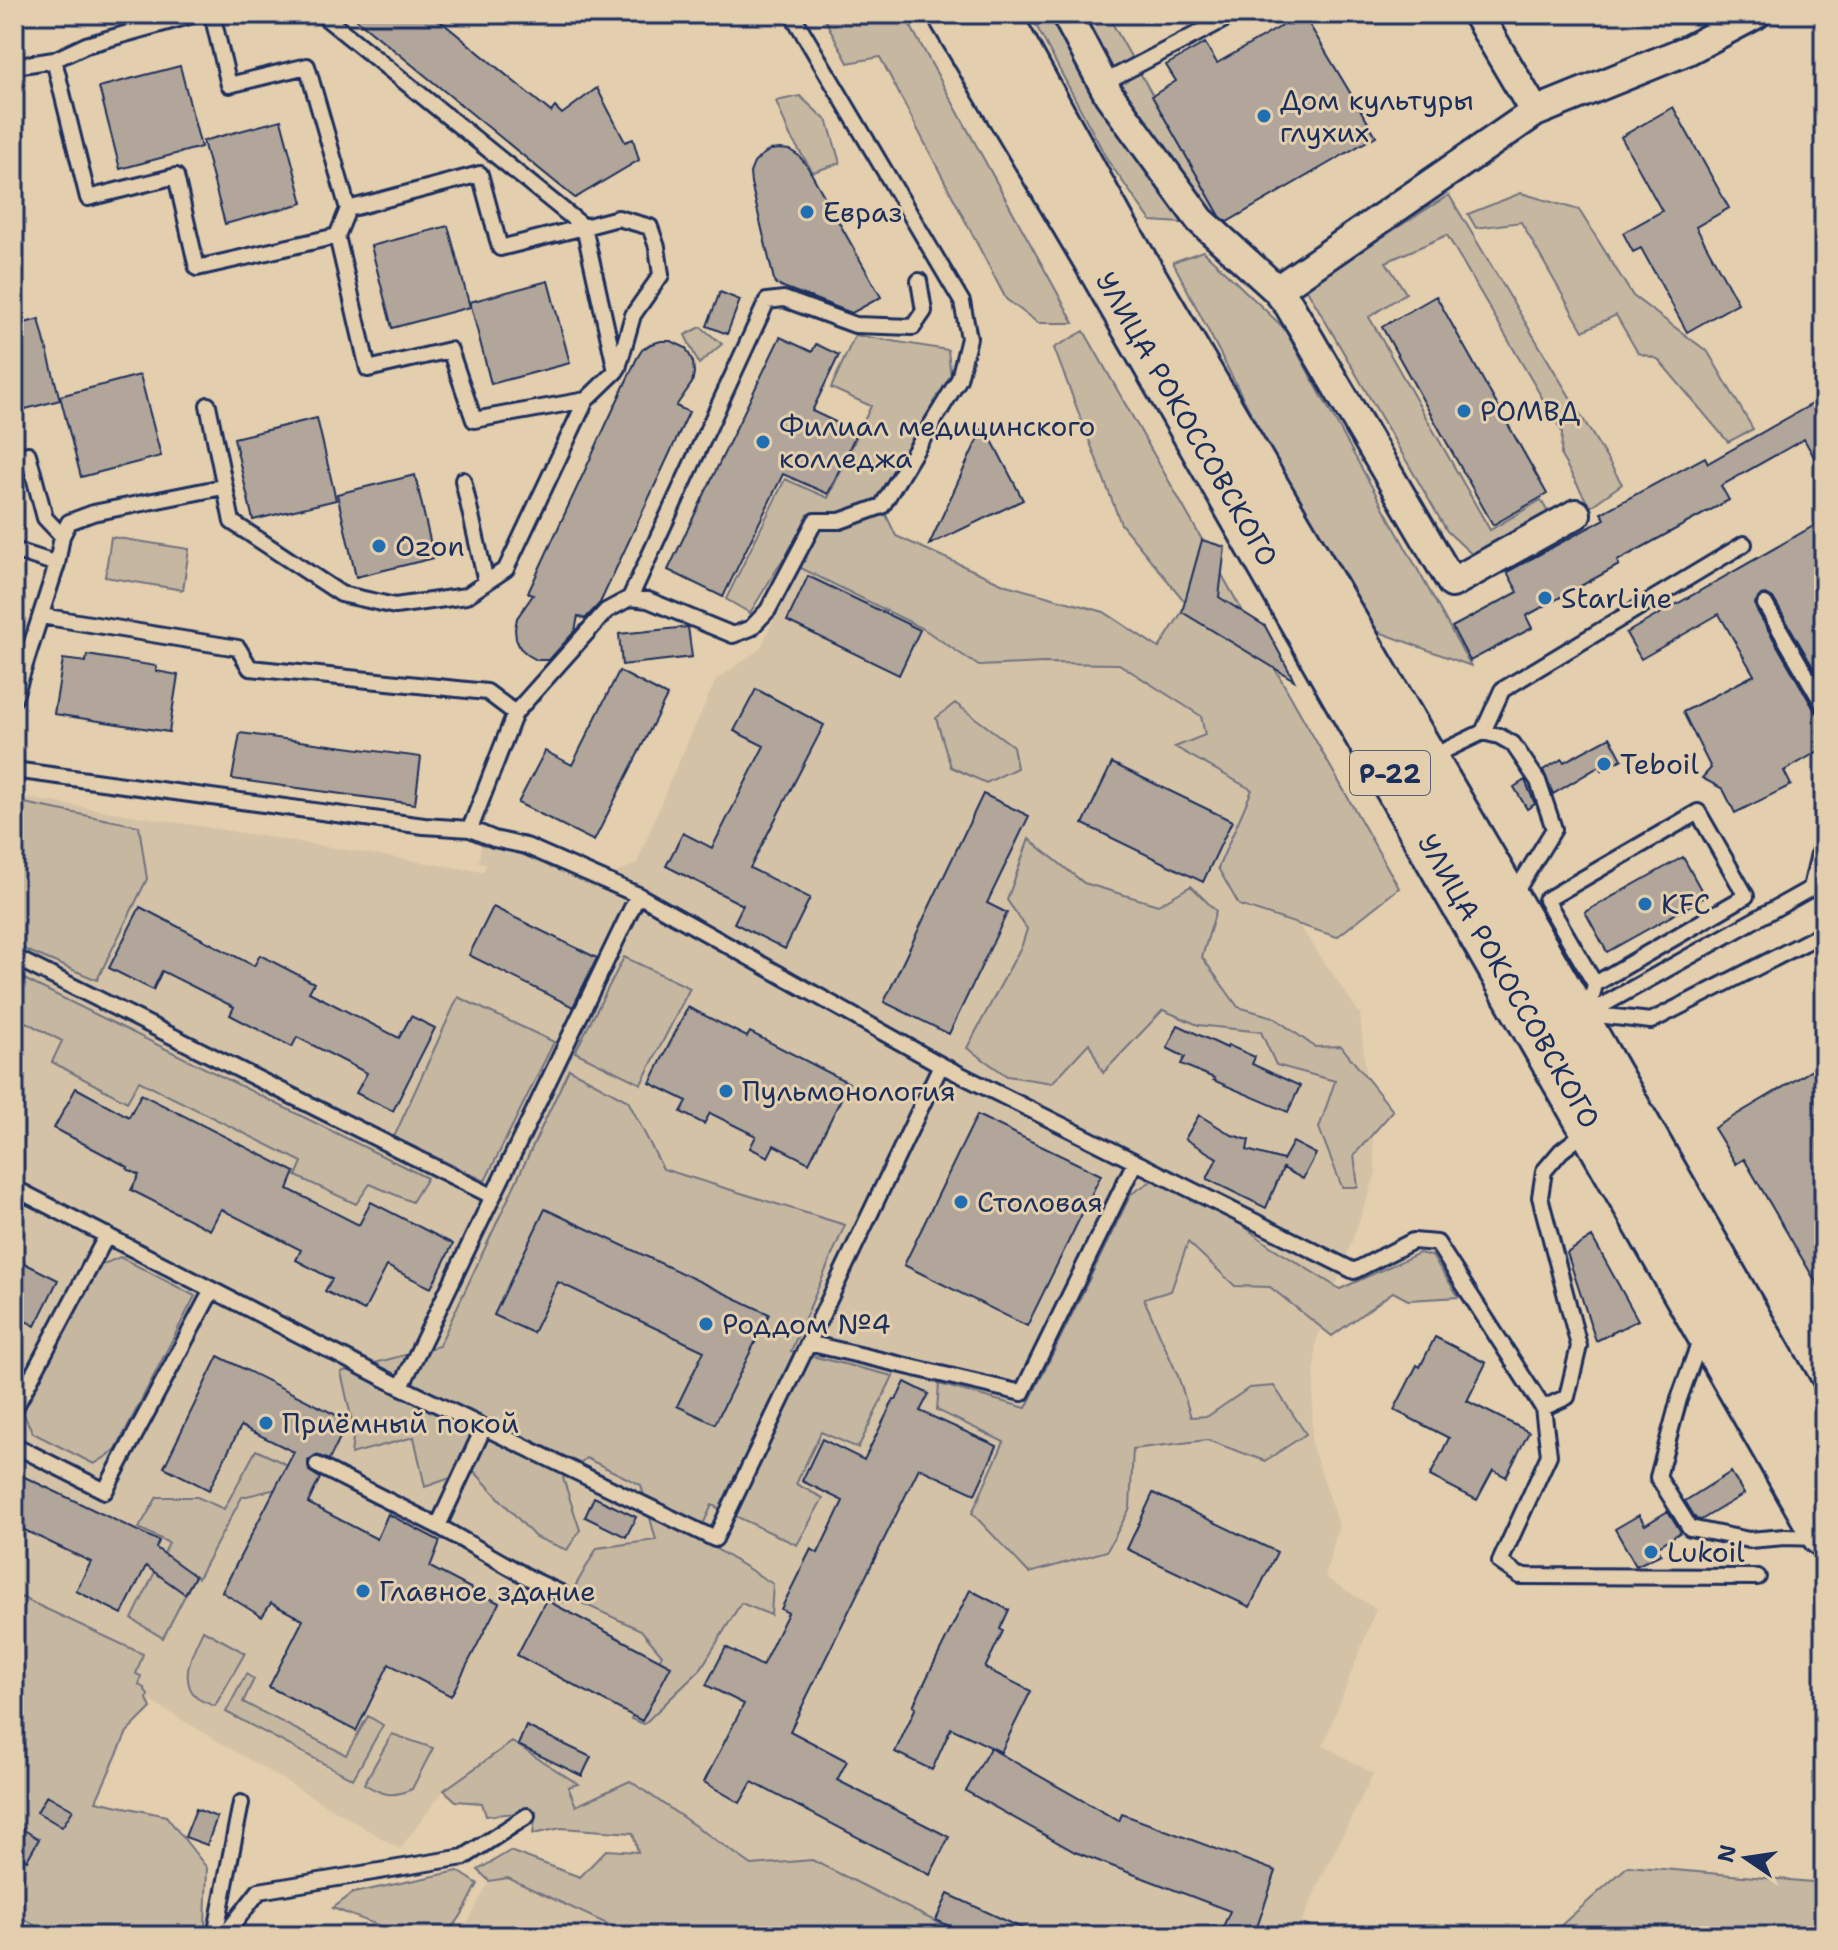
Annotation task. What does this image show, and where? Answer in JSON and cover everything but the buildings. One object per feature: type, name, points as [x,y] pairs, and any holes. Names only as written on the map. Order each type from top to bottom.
[{"type":"highway","name":"УЛИЦА РОКОССОВСКОГО","points":[[951,14],[1101,268],[1824,1536]]},
{"type":"highway","name":"УЛИЦА РОКОССОВСКОГО","points":[[997,14],[1123,243],[1509,904],[1586,1006],[1824,1452]]},
{"type":"street","points":[[1066,14],[1109,95],[1200,220],[1277,290],[1289,305],[1452,583],[1576,514]]},
{"type":"street","points":[[1477,14],[1535,112]]},
{"type":"street","points":[[1277,290],[1535,112],[1688,50],[1756,14]]},
{"type":"lane","points":[[14,65],[54,60],[86,45],[196,14]]},
{"type":"lane","points":[[212,14],[229,85],[307,66],[348,209],[337,236],[368,369],[450,350],[474,420],[586,400]]},
{"type":"lane","points":[[321,14],[584,227],[616,371]]},
{"type":"lane","points":[[470,829],[515,713],[606,611],[630,598],[648,600],[733,635],[751,628],[768,610],[815,521],[840,521],[882,506],[959,379],[969,338],[962,302],[792,14]]},
{"type":"lane","points":[[1103,83],[1235,14]]},
{"type":"lane","points":[[54,60],[88,198],[176,176],[197,268],[337,236]]},
{"type":"lane","points":[[348,209],[508,166]]},
{"type":"lane","points":[[208,405],[232,522],[341,594],[395,606],[466,596],[506,569],[586,400],[616,371],[633,315],[661,275],[650,227],[618,218],[500,248],[480,174]]},
{"type":"lane","points":[[630,598],[767,301],[784,299],[855,325],[913,327],[924,311],[919,281]]},
{"type":"lane","points":[[14,457],[28,454],[45,518],[62,536]]},
{"type":"lane","points":[[463,480],[486,582]]},
{"type":"lane","points":[[14,699],[57,564],[62,536],[69,522],[93,513],[223,487]]},
{"type":"lane","points":[[1483,732],[1502,690],[1744,544]]},
{"type":"lane","points":[[14,550],[57,564]]},
{"type":"lane","points":[[1765,604],[1824,706]]},
{"type":"lane","points":[[41,616],[238,648],[250,668],[487,692],[515,713]]},
{"type":"lane","points":[[1424,760],[1483,732],[1513,744],[1538,781],[1554,829],[1509,904]]},
{"type":"lane","points":[[14,770],[424,826],[470,829],[494,839],[526,846],[638,895],[941,1065],[1354,1271],[1413,1241],[1437,1243],[1543,1408],[1549,1455],[1500,1562],[1520,1576],[1758,1577]]},
{"type":"lane","points":[[1698,812],[1746,896],[1586,1006],[1546,900],[1698,812]]},
{"type":"lane","points":[[1586,1006],[1817,885],[1824,832]]},
{"type":"lane","points":[[401,1387],[638,895]]},
{"type":"lane","points":[[1586,1006],[1651,1021],[1824,933]]},
{"type":"lane","points":[[14,957],[492,1196]]},
{"type":"lane","points":[[14,1188],[401,1387],[715,1539],[941,1065]]},
{"type":"lane","points":[[1543,1408],[1567,1397],[1579,1346],[1540,1197],[1544,1171],[1561,1151],[1592,1127]]},
{"type":"lane","points":[[808,1343],[1022,1393],[1135,1162]]},
{"type":"lane","points":[[14,1410],[107,1235]]},
{"type":"lane","points":[[14,1445],[105,1491],[212,1290]]},
{"type":"lane","points":[[1705,1326],[1679,1399],[1658,1477],[1690,1528],[1749,1540],[1824,1536]]},
{"type":"lane","points":[[438,1526],[484,1427]]},
{"type":"lane","points":[[317,1465],[561,1593]]},
{"type":"lane","points":[[215,1936],[241,1803]]},
{"type":"lane","points":[[224,1936],[259,1891],[464,1857],[527,1816]]},
{"type":"shaded area","points":[[822,14],[904,14],[1074,323],[1038,323],[1006,299],[880,57],[848,63]]},
{"type":"shaded area","points":[[1030,14],[1107,14],[1226,226],[1151,221],[1108,161]]},
{"type":"shaded area","points":[[800,96],[828,122],[840,163],[813,172],[790,136],[776,101]]},
{"type":"shaded area","points":[[1521,193],[1579,210],[1633,296],[1708,352],[1753,429],[1728,442],[1658,359],[1638,353],[1616,315],[1583,331],[1521,222],[1476,228],[1468,214]]},
{"type":"shaded area","points":[[1449,195],[1622,484],[1590,507],[1561,456],[1562,432],[1447,235],[1386,262],[1406,293],[1369,317],[1490,530],[1541,500],[1554,523],[1479,561],[1447,531],[1305,286]]},
{"type":"shaded area","points":[[1203,251],[1284,328],[1471,666],[1360,625],[1173,262]]},
{"type":"shaded area","points":[[701,327],[722,344],[699,364],[685,335]]},
{"type":"shaded area","points":[[1084,331],[1399,888],[1337,937],[1239,905],[1218,868],[1252,790],[1175,747],[1205,735],[1201,716],[1119,664],[979,666],[922,628],[783,559],[750,613],[726,599],[785,479],[828,498],[871,406],[831,388],[855,335],[948,350],[951,378],[878,498],[896,536],[1006,585],[1104,612],[1159,648],[1187,604],[1121,524],[1054,348]]},
{"type":"shaded area","points":[[818,524],[1122,644],[1241,677],[1254,791],[1281,899],[1360,1014],[1376,1173],[1316,1342],[1311,1443],[1339,1525],[1325,1577],[1376,1609],[1323,1745],[1373,1774],[1296,1936],[965,1936],[812,1860],[752,1865],[630,1781],[576,1807],[568,1787],[577,1785],[512,1742],[444,1790],[400,1849],[147,1699],[136,1675],[143,1654],[14,1594],[14,796],[483,872],[486,864],[479,862],[483,827],[532,841],[614,874],[637,863],[716,680],[760,649]]},
{"type":"shaded area","points":[[111,537],[189,549],[183,590],[105,577]]},
{"type":"shaded area","points":[[955,703],[1013,746],[1017,768],[986,783],[951,767],[936,718]]},
{"type":"shaded area","points":[[14,801],[139,826],[147,879],[97,980],[14,945]]},
{"type":"shaded area","points":[[1029,839],[1084,883],[1158,905],[1191,886],[1216,911],[1202,957],[1238,1007],[1273,1017],[1315,1047],[1341,1046],[1393,1111],[1354,1155],[1358,1187],[1342,1187],[1319,1128],[1335,1081],[1276,1065],[1261,1032],[1198,1025],[1163,1010],[1103,1073],[1089,1043],[1052,1083],[1007,1076],[967,1048],[1022,945],[1027,929],[1007,900]]},
{"type":"shaded area","points":[[624,957],[690,988],[641,1084],[575,1052]]},
{"type":"shaded area","points":[[14,974],[427,1178],[412,1202],[370,1184],[356,1204],[296,1176],[302,1162],[139,1081],[127,1102],[52,1062],[62,1041],[14,1016]]},
{"type":"shaded area","points":[[458,997],[554,1042],[485,1181],[394,1137]]},
{"type":"shaded area","points":[[569,1069],[628,1101],[663,1169],[845,1225],[791,1351],[893,1376],[858,1448],[821,1432],[796,1484],[823,1498],[797,1545],[712,1505],[697,1537],[773,1584],[771,1615],[741,1603],[700,1670],[644,1724],[631,1719],[662,1655],[641,1630],[569,1597],[597,1548],[656,1540],[641,1485],[586,1458],[563,1478],[580,1530],[567,1550],[535,1537],[473,1470],[425,1487],[414,1437],[351,1454],[354,1430],[341,1372],[439,1346]]},
{"type":"shaded area","points":[[1169,1170],[1270,1246],[1340,1289],[1419,1253],[1432,1256],[1459,1297],[1408,1300],[1393,1292],[1332,1336],[1270,1287],[1235,1286],[1188,1242],[1171,1291],[1144,1299],[1178,1376],[1191,1417],[1208,1416],[1249,1388],[1274,1386],[1306,1434],[1265,1461],[1207,1440],[1133,1449],[1130,1508],[1107,1551],[1029,1573],[972,1513],[1004,1442],[937,1410],[939,1384],[1026,1408],[1131,1194]]},
{"type":"shaded area","points":[[120,1257],[195,1296],[115,1451],[94,1464],[33,1433],[22,1411],[94,1268]]},
{"type":"shaded area","points":[[256,1450],[298,1470],[290,1486],[242,1497],[163,1638],[132,1619],[169,1543],[139,1528],[157,1497],[197,1497],[224,1509]]},
{"type":"shaded area","points":[[14,1594],[143,1654],[136,1674],[141,1676],[139,1685],[148,1695],[151,1708],[127,1732],[96,1801],[166,1816],[207,1868],[205,1926],[201,1936],[27,1936],[34,1925],[14,1913]]},
{"type":"shaded area","points":[[203,1630],[245,1653],[215,1706],[197,1698],[188,1682],[189,1664]]},
{"type":"shaded area","points":[[246,1674],[254,1679],[243,1702],[346,1755],[368,1716],[383,1725],[353,1779],[226,1712]]},
{"type":"shaded area","points":[[392,1734],[433,1748],[412,1789],[399,1794],[382,1793],[364,1784]]},
{"type":"shaded area","points":[[512,1742],[578,1784],[568,1787],[576,1806],[630,1781],[752,1865],[812,1860],[965,1936],[633,1936],[508,1878],[489,1881],[478,1870],[510,1851],[580,1877],[606,1850],[638,1852],[633,1833],[561,1828],[533,1834],[536,1811],[486,1816],[482,1803],[456,1801],[444,1790]]},
{"type":"shaded area","points":[[1628,1866],[1824,1883],[1824,1936],[1549,1936]]},
{"type":"shaded area","points":[[458,1871],[478,1884],[459,1919],[444,1931],[429,1934],[396,1930],[333,1908],[353,1893]]},
{"type":"shaded area","points":[[508,1878],[633,1936],[461,1936],[489,1881]]},
{"type":"place","name":"Дом культуры глухих","points":[[1264,116]]},
{"type":"place","name":"Евраз","points":[[807,212]]},
{"type":"place","name":"РОМВД","points":[[1464,411]]},
{"type":"place","name":"Филиал медицинского колледжа","points":[[763,442]]},
{"type":"place","name":"Ozon","points":[[379,546]]},
{"type":"place","name":"StarLine","points":[[1545,598]]},
{"type":"place","name":"Teboil","points":[[1604,764]]},
{"type":"place","name":"KFC","points":[[1645,904]]},
{"type":"place","name":"Пульмонология","points":[[726,1091]]},
{"type":"place","name":"Столовая","points":[[961,1202]]},
{"type":"place","name":"Роддом №4","points":[[706,1324]]},
{"type":"place","name":"Приёмный покой","points":[[266,1423]]},
{"type":"place","name":"Lukoil","points":[[1651,1552]]},
{"type":"place","name":"Главное здание","points":[[363,1591]]}]
